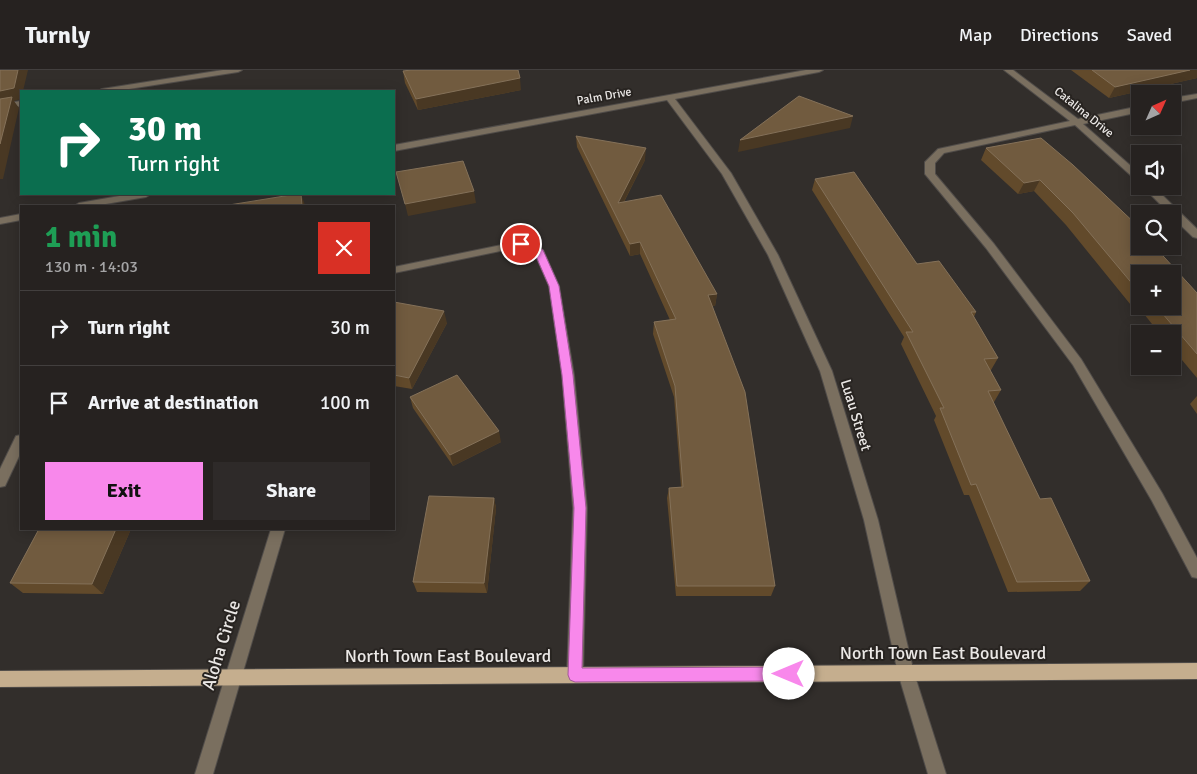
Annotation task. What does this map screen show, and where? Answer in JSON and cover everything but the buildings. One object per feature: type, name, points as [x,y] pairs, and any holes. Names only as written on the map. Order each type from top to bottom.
[{"type":"main road","name":"North Town East Boulevard","points":[[0,679],[1197,671]]},
{"type":"street","points":[[108,90],[238,70]]},
{"type":"street","name":"Palm Drive","points":[[395,148],[819,70]]},
{"type":"street","name":"Catalina Drive","points":[[1008,70],[1077,122],[1131,170]]},
{"type":"street","points":[[1181,100],[1197,96]]},
{"type":"street","name":"Luau Street","points":[[670,97],[726,173],[759,230],[773,255],[826,371],[871,520],[906,673],[937,774]]},
{"type":"street","points":[[0,107],[20,104]]},
{"type":"street","points":[[1131,111],[941,152],[930,162],[930,174],[990,246],[1077,362],[1157,496],[1197,572]]},
{"type":"street","points":[[85,205],[140,195]]},
{"type":"street","points":[[1156,195],[1197,235]]},
{"type":"street","points":[[0,221],[20,217]]},
{"type":"street","points":[[395,270],[521,244],[539,252],[554,286],[568,375],[580,508],[575,675]]},
{"type":"street","points":[[0,482],[20,442]]},
{"type":"street","name":"Aloha Circle","points":[[204,774],[278,530]]},
{"type":"route","points":[[521,244],[539,252],[554,286],[568,375],[580,508],[575,675],[789,674]]}]
